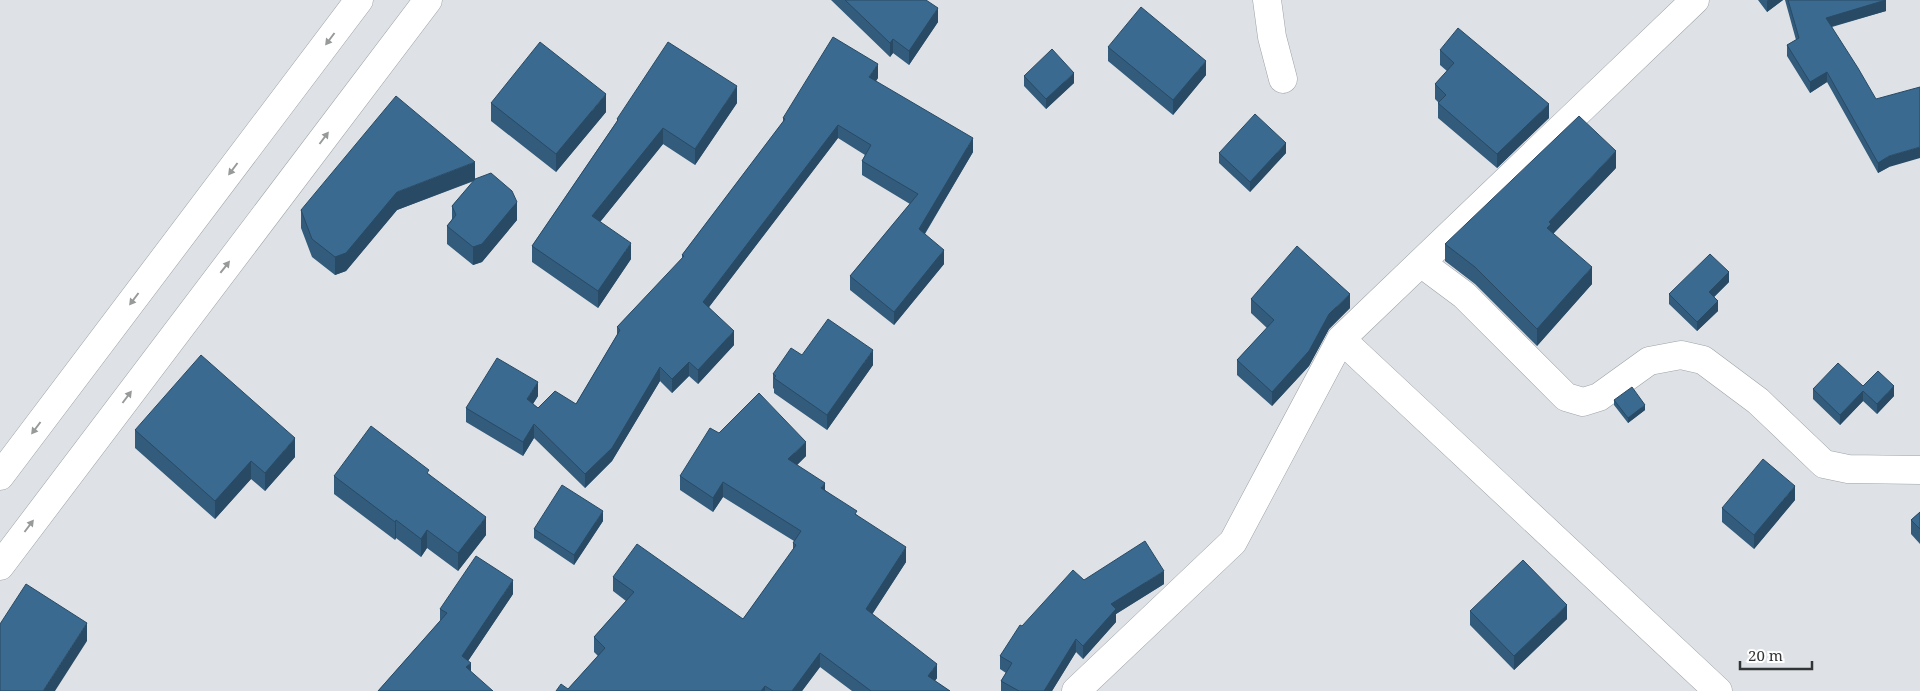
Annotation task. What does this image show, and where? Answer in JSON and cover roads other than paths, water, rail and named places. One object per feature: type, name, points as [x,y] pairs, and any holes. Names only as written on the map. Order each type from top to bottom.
[{"type":"street","points":[[0,476],[359,0]]},
{"type":"street","points":[[0,566],[428,0]]},
{"type":"street","points":[[1267,0],[1272,37],[1283,79]]},
{"type":"street","points":[[1076,691],[1233,542],[1341,339],[1695,0]]},
{"type":"street","points":[[1421,263],[1464,295],[1566,397],[1583,402],[1599,397],[1649,361],[1681,355],[1703,360],[1758,401],[1824,464],[1848,469],[1920,470]]},
{"type":"street","points":[[1341,339],[1718,691]]}]
